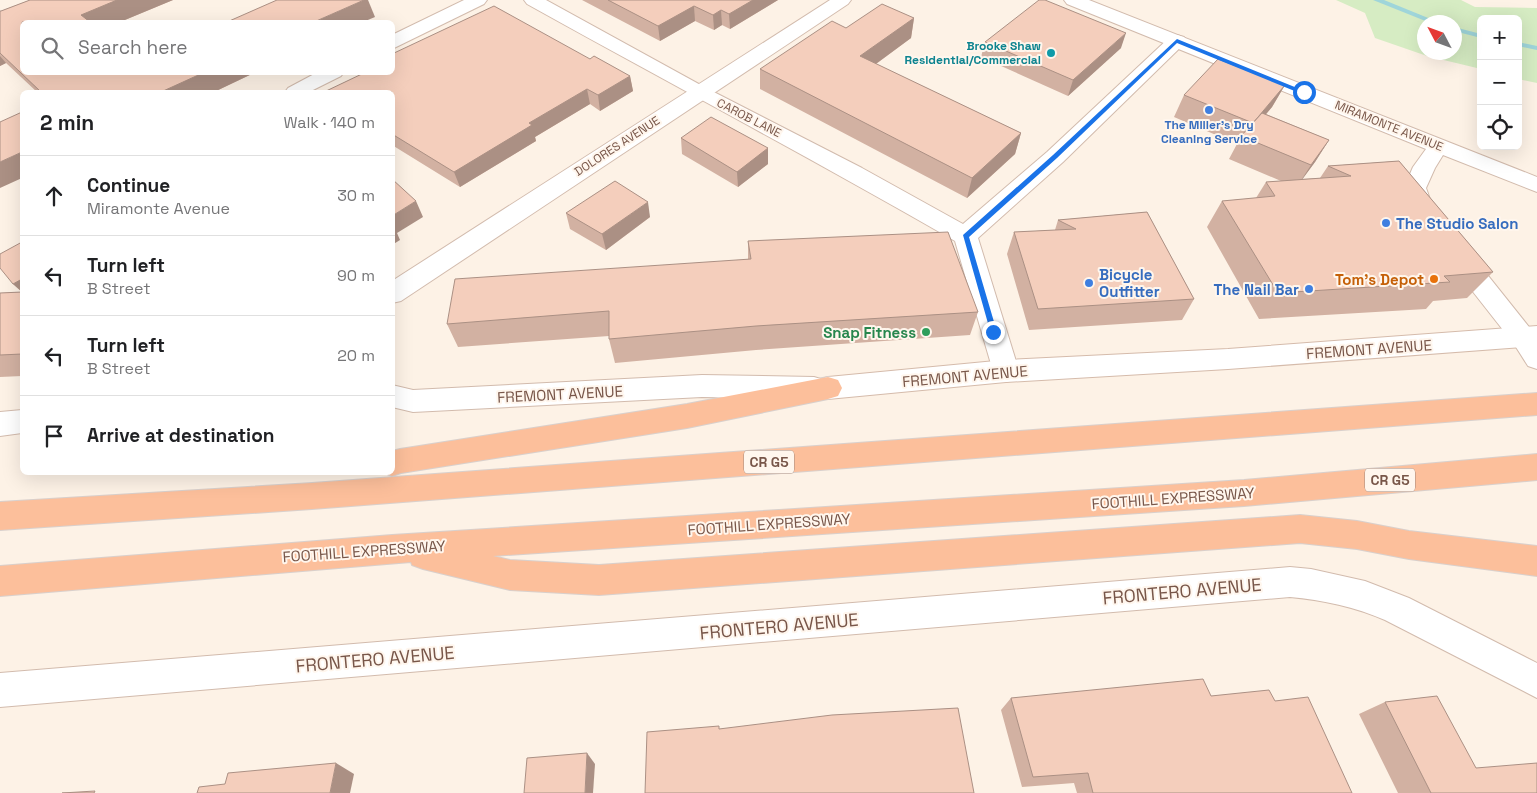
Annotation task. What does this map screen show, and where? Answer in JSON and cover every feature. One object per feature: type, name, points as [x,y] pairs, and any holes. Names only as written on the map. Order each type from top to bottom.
[{"type":"highway","points":[[395,463],[687,416],[828,388]]},
{"type":"highway","name":"CR G5","points":[[0,516],[312,496],[1537,404]]},
{"type":"highway","name":"FOOTHILL EXPRESSWAY","points":[[0,581],[392,549],[1234,494],[1537,467]]},
{"type":"highway","points":[[312,496],[363,475]]},
{"type":"highway","points":[[392,549],[510,575],[599,580],[1300,529],[1357,535],[1409,545],[1537,561]]},
{"type":"street","points":[[395,42],[478,0]]},
{"type":"street","name":"CAROB LANE","points":[[533,0],[699,92],[854,173],[965,236]]},
{"type":"street","name":"DOLORES AVENUE","points":[[395,292],[842,0]]},
{"type":"street","name":"MIRAMONTE AVENUE","points":[[1073,0],[1537,185]]},
{"type":"street","points":[[1006,371],[965,236],[1055,157],[1177,41]]},
{"type":"street","points":[[298,90],[328,75]]},
{"type":"street","points":[[1439,145],[1421,172],[1415,188],[1416,196],[1430,220],[1530,337],[1537,359]]},
{"type":"street","name":"FREMONT AVENUE","points":[[395,397],[413,401],[702,386],[828,388],[1006,371],[1228,359],[1530,337]]},
{"type":"street","points":[[0,424],[20,422]]},
{"type":"street","name":"FRONTERO AVENUE","points":[[0,690],[1290,582],[1311,584],[1364,596],[1381,602],[1537,681]]},
{"type":"green space","points":[[1336,0],[1461,0],[1475,7],[1537,8],[1537,83],[1522,80],[1522,15],[1477,15],[1477,68],[1444,60],[1462,60],[1462,15],[1417,15],[1417,53],[1375,38],[1365,13]]},
{"type":"building","points":[[30,0],[117,0],[81,15],[87,20],[20,20],[20,72],[0,53],[0,11]]},
{"type":"building","points":[[277,0],[364,0],[319,20],[232,20]]},
{"type":"building","points":[[608,0],[753,0],[729,14],[721,10],[713,15],[694,6],[658,26]]},
{"type":"building","name":"Brooke Shaw Residential/Commercial","points":[[1039,0],[1045,0],[1126,33],[1073,80],[985,42]]},
{"type":"building","points":[[882,4],[914,18],[860,56],[1021,133],[972,178],[760,69],[832,21],[846,28]]},
{"type":"building","points":[[494,6],[590,59],[594,56],[630,76],[598,95],[587,89],[529,123],[532,125],[454,172],[395,136],[395,90],[328,90],[360,75],[395,75],[395,53]]},
{"type":"building","points":[[1218,59],[1285,85],[1253,123],[1184,95]]},
{"type":"building","points":[[23,75],[198,75],[165,90],[39,90]]},
{"type":"building","points":[[20,113],[20,153],[0,162],[0,122]]},
{"type":"building","points":[[1262,113],[1329,140],[1311,165],[1241,136]]},
{"type":"building","points":[[711,117],[768,148],[737,172],[681,138]]},
{"type":"building","points":[[1399,161],[1493,272],[1444,276],[1450,282],[1278,293],[1222,201],[1275,196],[1266,182],[1351,176],[1328,166]]},
{"type":"building","points":[[615,181],[648,202],[602,234],[566,213]]},
{"type":"building","points":[[395,182],[416,201],[395,214]]},
{"type":"building","name":"Bicycle Outfitter","points":[[1147,212],[1194,299],[1038,309],[1014,232],[1076,229],[1058,220]]},
{"type":"building","points":[[948,232],[978,312],[756,326],[609,339],[609,311],[447,324],[455,279],[751,259],[748,241]]},
{"type":"building","points":[[20,243],[20,280],[13,284],[0,268],[0,254]]},
{"type":"building","points":[[20,292],[20,354],[0,355],[0,293]]},
{"type":"building","points":[[1203,679],[1211,696],[1269,690],[1275,701],[1308,697],[1352,793],[1093,793],[1088,773],[1033,777],[1011,698]]},
{"type":"building","points":[[1437,696],[1476,768],[1537,763],[1537,793],[1431,793],[1385,702]]},
{"type":"building","points":[[958,708],[974,793],[645,793],[647,732],[719,726],[719,729],[832,715]]},
{"type":"building","points":[[587,753],[585,793],[524,793],[527,758]]},
{"type":"building","points":[[336,763],[330,793],[197,793],[199,787],[225,784],[228,773]]},
{"type":"building","points":[[95,791],[94,793],[62,793]]},
{"type":"waterway","points":[[1377,0],[1417,15]]},
{"type":"waterway","points":[[1462,31],[1477,35]]},
{"type":"waterway","points":[[1522,45],[1537,48]]},
{"type":"place","name":"Brooke Shaw Residential/Commercial","points":[[1051,53]]},
{"type":"place","name":"The Miller's Dry Cleaning Service","points":[[1209,110]]},
{"type":"place","name":"The Studio Salon","points":[[1386,223]]},
{"type":"place","name":"Tom's Depot","points":[[1434,279]]},
{"type":"place","name":"Bicycle Outfitter","points":[[1089,283]]},
{"type":"place","name":"The Nail Bar","points":[[1309,289]]},
{"type":"place","name":"Snap Fitness","points":[[926,332]]},
{"type":"route","points":[[993,332],[965,236],[1055,157],[1177,41],[1304,92]]}]
